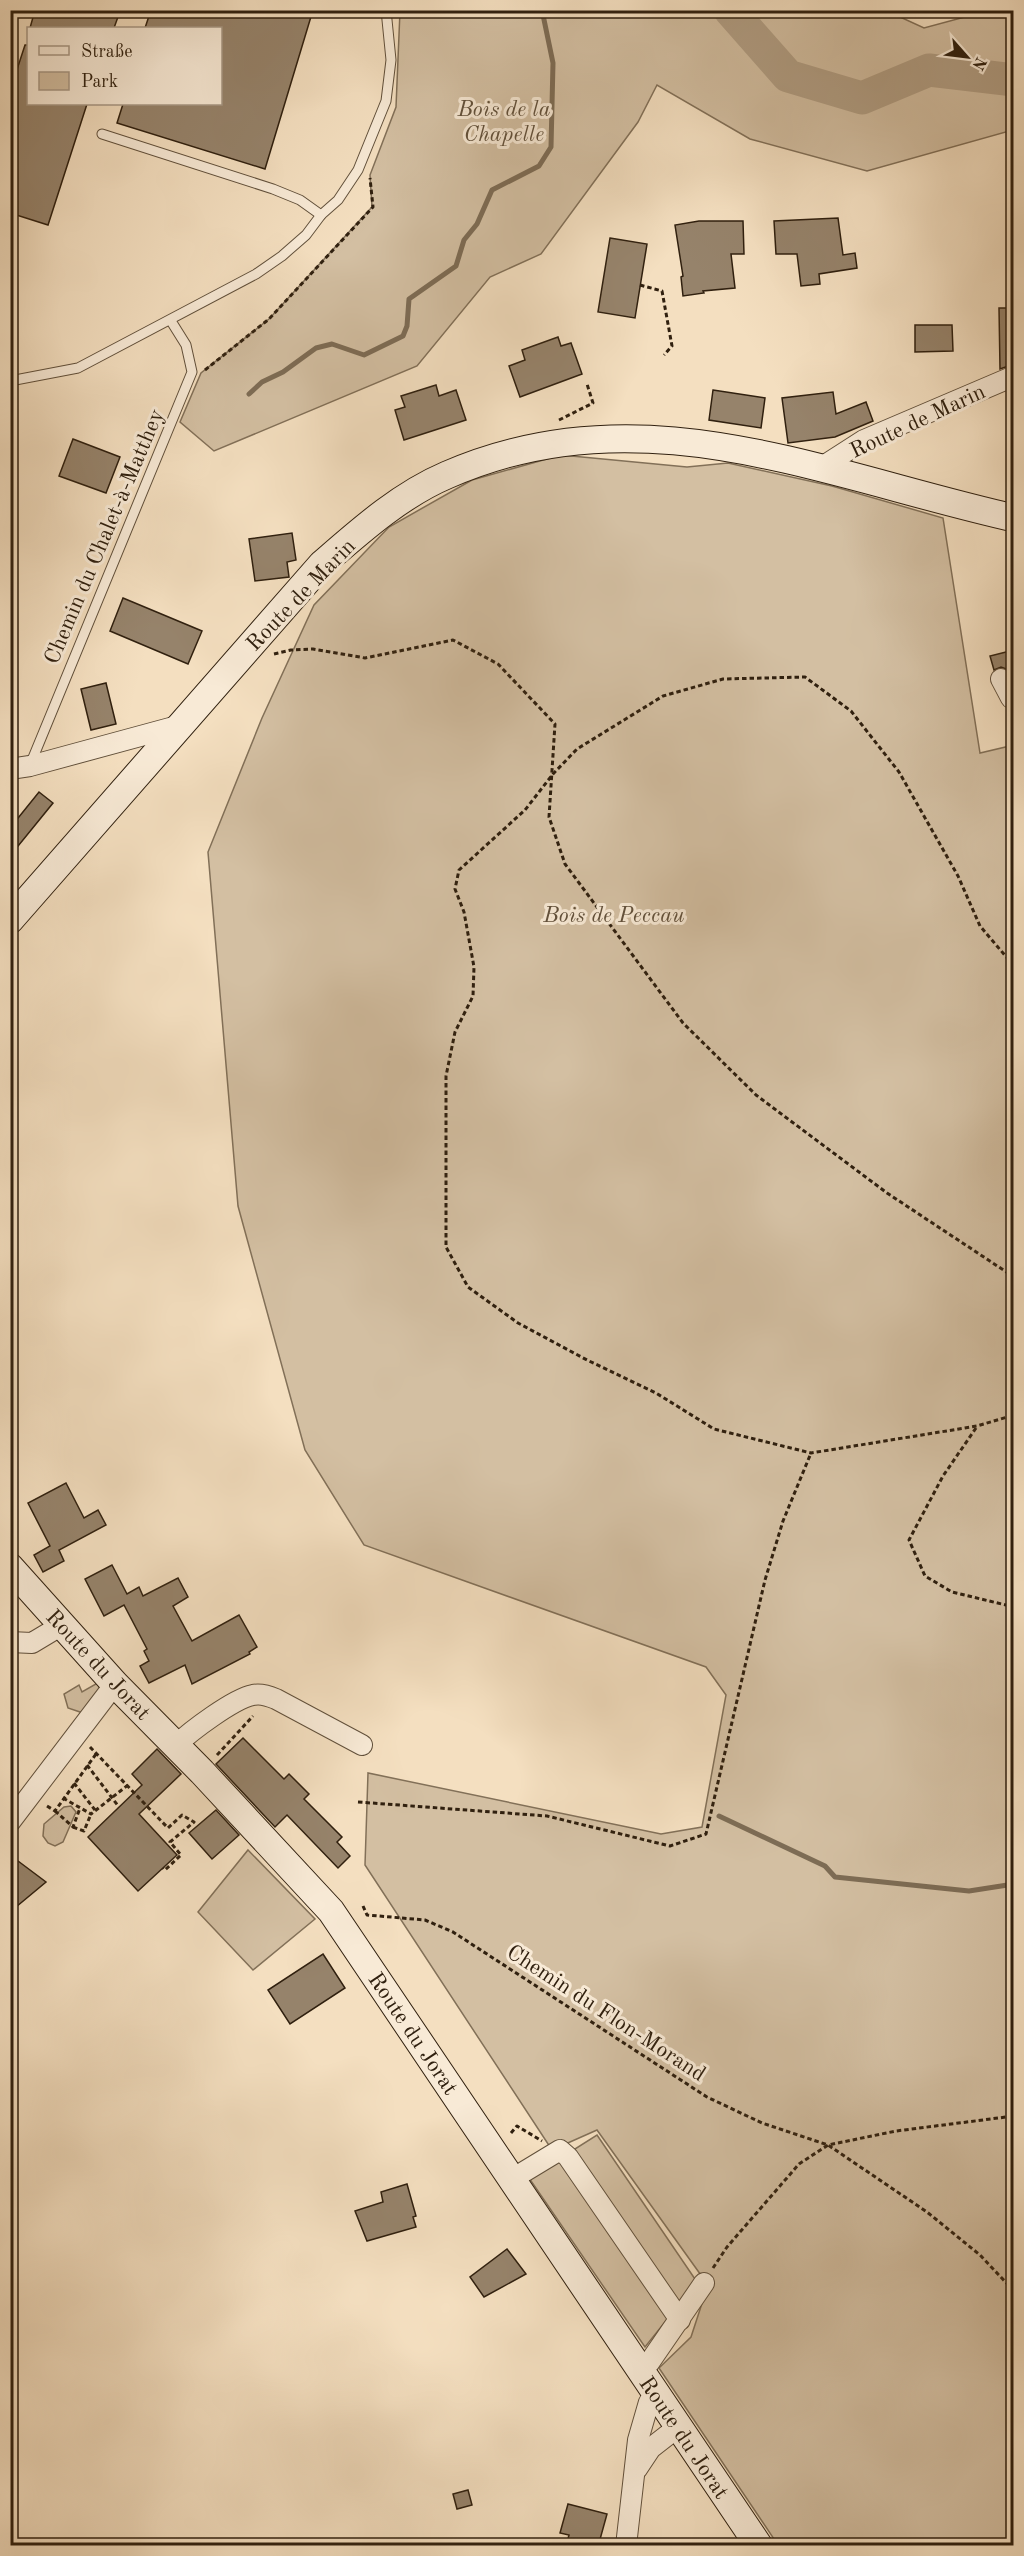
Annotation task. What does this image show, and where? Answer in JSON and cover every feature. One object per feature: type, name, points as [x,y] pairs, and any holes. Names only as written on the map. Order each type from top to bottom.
[{"type":"street","name":"Route de Marin","points":[[822,467],[864,440],[1014,376]]},
{"type":"street","name":"Route de Marin","points":[[10,920],[322,564],[370,523],[446,475],[507,453],[551,443],[642,437],[688,441],[822,467],[952,504],[1014,518]]},
{"type":"street","points":[[1001,679],[1011,698],[1014,697]]},
{"type":"street","points":[[20,768],[181,725]]},
{"type":"street","name":"Route du Jorat","points":[[10,1567],[115,1684],[176,1745],[331,1911],[759,2546]]},
{"type":"street","points":[[10,1642],[32,1643],[62,1625]]},
{"type":"street","points":[[10,1822],[115,1684]]},
{"type":"street","points":[[176,1745],[190,1733],[244,1698],[262,1694],[276,1699],[362,1745]]},
{"type":"street","points":[[510,2177],[522,2173],[560,2150],[568,2157],[680,2320]]},
{"type":"street","points":[[649,2363],[704,2283]]},
{"type":"street","points":[[626,2546],[638,2440],[649,2402],[657,2397]]},
{"type":"street","points":[[635,2472],[651,2448],[678,2427]]},
{"type":"lane","points":[[10,381],[78,368],[171,321],[256,274],[306,235],[321,215],[338,200],[358,170],[386,101],[391,60],[386,10]]},
{"type":"lane","points":[[102,134],[273,189],[300,200],[321,215]]},
{"type":"lane","name":"Chemin du Chalet-à-Matthey","points":[[20,768],[192,372],[186,345],[171,321]]},
{"type":"path","points":[[640,285],[662,291],[672,346],[664,355]]},
{"type":"path","points":[[558,421],[593,403],[586,384]]},
{"type":"path","points":[[268,656],[291,650],[313,649],[365,658],[453,640],[498,664],[555,724],[549,817],[565,864],[683,1023],[756,1095],[887,1193],[1014,1276]]},
{"type":"path","points":[[1014,966],[980,926],[958,876],[899,772],[852,711],[805,677],[723,679],[663,696],[577,749],[553,774],[525,810],[459,870],[455,889],[464,912],[474,968],[473,996],[455,1032],[446,1076],[446,1247],[468,1287],[518,1323],[586,1360],[656,1393],[714,1429],[812,1454],[977,1426],[1014,1415]]},
{"type":"path","points":[[977,1426],[943,1476],[909,1540],[925,1576],[952,1592],[1014,1607]]},
{"type":"path","points":[[358,1802],[547,1816],[670,1846],[706,1834],[765,1580],[783,1521],[812,1454]]},
{"type":"path","points":[[210,1764],[246,1723]]},
{"type":"path","points":[[87,1744],[168,1828],[182,1815],[194,1822],[170,1842],[181,1855],[165,1870],[163,1868]]},
{"type":"path","points":[[54,1811],[96,1753]]},
{"type":"path","points":[[87,1765],[119,1807]]},
{"type":"path","points":[[74,1783],[95,1810]]},
{"type":"path","points":[[43,1803],[73,1827],[84,1831],[91,1814],[128,1785]]},
{"type":"path","points":[[63,1798],[91,1814]]},
{"type":"path","points":[[73,1827],[80,1808]]},
{"type":"path","name":"Chemin du Flon-Morand","points":[[363,1906],[367,1915],[425,1920],[453,1932],[707,2097],[762,2123],[828,2145],[927,2211],[980,2255],[1014,2291]]},
{"type":"path","name":"Chemin du Flon-Morand","points":[[828,2145],[897,2131],[1014,2116]]},
{"type":"path","points":[[511,2133],[517,2126],[550,2145]]},
{"type":"path","points":[[704,2283],[727,2247],[799,2164],[828,2145]]},
{"type":"green space","name":"Bois de la Chapelle","points":[[400,11],[887,11],[924,28],[987,11],[1013,11],[1013,130],[867,171],[750,139],[657,85],[638,122],[541,254],[490,277],[417,366],[214,451],[180,422],[201,373],[269,319],[372,207],[370,175],[396,107]]},
{"type":"green space","name":"Bois de Peccau","points":[[561,455],[687,467],[728,463],[832,486],[943,518],[980,753],[1014,745],[1013,2545],[778,2545],[659,2368],[691,2337],[708,2285],[597,2130],[552,2150],[365,1865],[368,1773],[661,1834],[702,1827],[726,1695],[706,1667],[364,1545],[305,1450],[238,1206],[208,852],[262,718],[314,605],[389,527],[472,480]]},
{"type":"green space","points":[[101,1681],[101,1688],[83,1713],[68,1708],[64,1694],[79,1685],[82,1692]]},
{"type":"green space","points":[[71,1806],[76,1812],[63,1842],[55,1846],[48,1843],[43,1836],[44,1824],[64,1807]]},
{"type":"green space","points":[[248,1850],[315,1919],[253,1970],[198,1912]]},
{"type":"green space","points":[[597,2135],[697,2282],[645,2347],[529,2178]]},
{"type":"building","points":[[35,10],[106,10],[119,14],[114,27],[30,27]]},
{"type":"building","points":[[151,10],[240,10],[257,16],[259,10],[313,10],[265,169],[117,123],[123,105],[222,105],[222,27],[145,27]]},
{"type":"building","points":[[25,45],[27,45],[27,105],[87,105],[48,225],[10,213],[10,91]]},
{"type":"building","points":[[838,218],[843,255],[855,253],[857,268],[819,274],[820,284],[801,286],[797,254],[776,254],[774,221]]},
{"type":"building","points":[[699,221],[743,221],[744,254],[731,254],[735,288],[703,291],[704,293],[683,296],[681,277],[683,276],[675,225]]},
{"type":"building","points":[[610,238],[647,244],[635,318],[598,312]]},
{"type":"building","points":[[999,308],[1014,308],[1014,364],[1000,369]]},
{"type":"building","points":[[915,325],[952,325],[953,351],[915,352]]},
{"type":"building","points":[[558,337],[561,346],[571,343],[582,374],[520,397],[509,366],[525,360],[522,350]]},
{"type":"building","points":[[436,385],[439,396],[456,390],[466,420],[404,440],[395,410],[405,407],[401,396]]},
{"type":"building","points":[[713,390],[765,398],[761,428],[709,420]]},
{"type":"building","points":[[833,392],[836,414],[866,402],[873,421],[835,437],[788,443],[782,398]]},
{"type":"building","points":[[73,439],[120,457],[106,493],[59,476]]},
{"type":"building","points":[[292,533],[296,560],[287,562],[289,577],[255,581],[249,539]]},
{"type":"building","points":[[123,598],[202,631],[188,664],[110,631]]},
{"type":"building","points":[[1014,650],[1014,669],[1001,667],[994,670],[990,656]]},
{"type":"building","points":[[106,683],[116,724],[91,730],[81,689]]},
{"type":"building","points":[[39,792],[53,803],[10,856],[10,828]]},
{"type":"building","points":[[66,1483],[84,1518],[98,1510],[106,1525],[59,1550],[64,1561],[43,1572],[34,1555],[50,1546],[28,1503]]},
{"type":"building","points":[[112,1565],[127,1594],[139,1587],[143,1596],[178,1578],[188,1597],[173,1606],[192,1641],[239,1615],[257,1647],[249,1652],[250,1654],[192,1684],[185,1665],[149,1683],[140,1666],[149,1661],[144,1651],[147,1649],[124,1605],[104,1616],[85,1579]]},
{"type":"building","points":[[243,1738],[284,1779],[289,1774],[309,1794],[304,1799],[342,1837],[337,1842],[350,1856],[338,1868],[287,1815],[275,1827],[216,1764]]},
{"type":"building","points":[[157,1749],[181,1774],[139,1814],[177,1855],[138,1891],[88,1837],[142,1785],[132,1774]]},
{"type":"building","points":[[216,1810],[239,1835],[212,1859],[189,1833]]},
{"type":"building","points":[[10,1855],[46,1882],[10,1912]]},
{"type":"building","points":[[323,1954],[345,1988],[290,2024],[268,1990]]},
{"type":"building","points":[[407,2184],[416,2216],[413,2217],[416,2227],[367,2241],[355,2211],[383,2202],[381,2192]]},
{"type":"building","points":[[507,2249],[526,2274],[484,2297],[470,2277]]},
{"type":"building","points":[[468,2490],[472,2505],[457,2509],[453,2494]]},
{"type":"building","points":[[568,2504],[607,2514],[599,2543],[589,2540],[587,2546],[566,2546],[569,2535],[560,2533]]},
{"type":"waterway","points":[[249,394],[262,382],[283,372],[316,348],[332,344],[364,355],[403,336],[407,326],[409,299],[456,266],[464,240],[477,224],[492,190],[539,166],[551,147],[553,63],[542,10]]},
{"type":"waterway","points":[[730,10],[788,76],[862,98],[929,70],[1014,80]]},
{"type":"waterway","points":[[719,1816],[825,1866],[835,1877],[969,1891],[1014,1884]]}]
